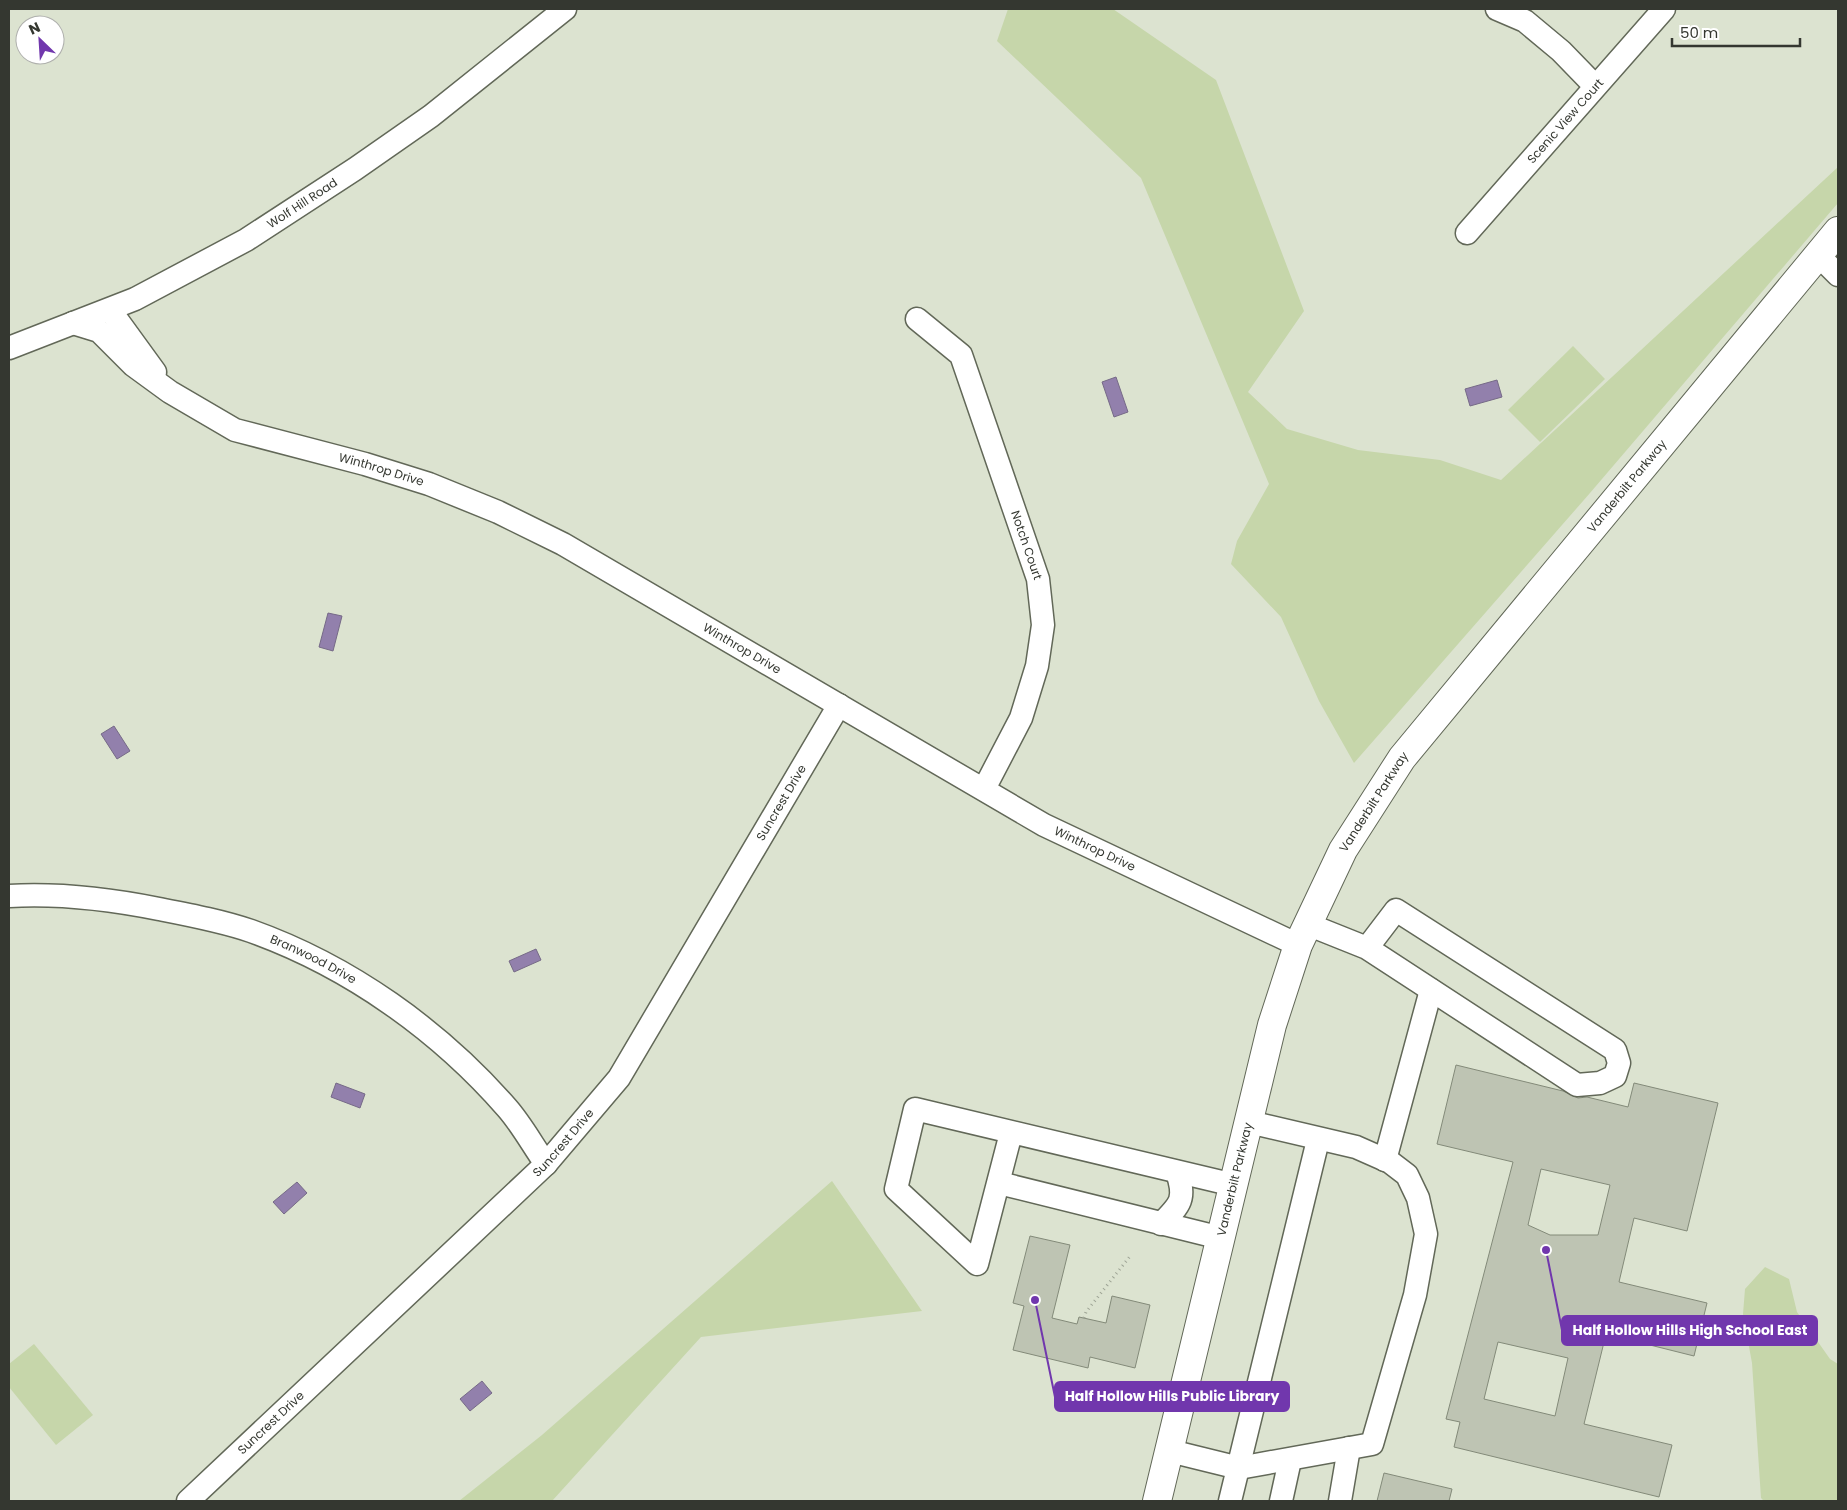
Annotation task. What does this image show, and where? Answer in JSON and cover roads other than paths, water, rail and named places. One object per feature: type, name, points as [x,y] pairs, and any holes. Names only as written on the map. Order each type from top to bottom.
[{"type":"main road","name":"Vanderbilt Parkway","points":[[1157,1501],[1272,1025],[1303,935],[1343,850],[1402,758],[1838,231]]},
{"type":"street","name":"Wolf Hill Road","points":[[9,348],[110,310],[246,240],[355,169],[431,116],[565,9]]},
{"type":"street","points":[[1497,9],[1525,21],[1561,51],[1595,86]]},
{"type":"street","name":"Scenic View Court","points":[[1467,233],[1664,9]]},
{"type":"street","points":[[1818,255],[1838,275]]},
{"type":"street","name":"Winthrop Drive","points":[[110,310],[170,392]]},
{"type":"street","name":"Notch Court","points":[[917,319],[961,355],[1038,579],[1043,625],[1037,666],[1021,718],[984,789]]},
{"type":"street","name":"Winthrop Drive","points":[[73,323],[99,331],[133,365],[170,392],[235,430],[420,481],[498,512],[562,544],[1044,825],[1303,935],[1367,948],[1577,1085],[1600,1083],[1615,1076],[1619,1063],[1615,1050],[1396,910],[1367,948]]},
{"type":"street","name":"Suncrest Drive","points":[[188,1501],[546,1164],[619,1078],[839,705]]},
{"type":"street","name":"Branwood Drive","points":[[9,896],[44,894],[117,901],[197,917],[250,931],[300,952],[352,978],[409,1017],[459,1058],[508,1109],[546,1164]]},
{"type":"street","points":[[1385,1160],[1431,990]]},
{"type":"street","points":[[1011,1133],[977,1264],[896,1189],[914,1109],[1234,1185]]},
{"type":"street","points":[[1170,1451],[1239,1468],[1372,1444],[1415,1295],[1426,1234],[1418,1198],[1407,1175],[1385,1160],[1356,1147],[1318,1140],[1249,1122]]},
{"type":"street","points":[[1230,1501],[1318,1140]]},
{"type":"street","points":[[1161,1224],[1177,1208],[1181,1200],[1182,1189],[1177,1172]]},
{"type":"street","points":[[999,1183],[1221,1238]]},
{"type":"street","points":[[1340,1501],[1349,1448]]},
{"type":"street","points":[[1281,1501],[1290,1460]]},
{"type":"place","name":"Half Hollow Hills High School East","points":[[1546,1250]]},
{"type":"place","name":"Half Hollow Hills Public Library","points":[[1035,1300]]}]
